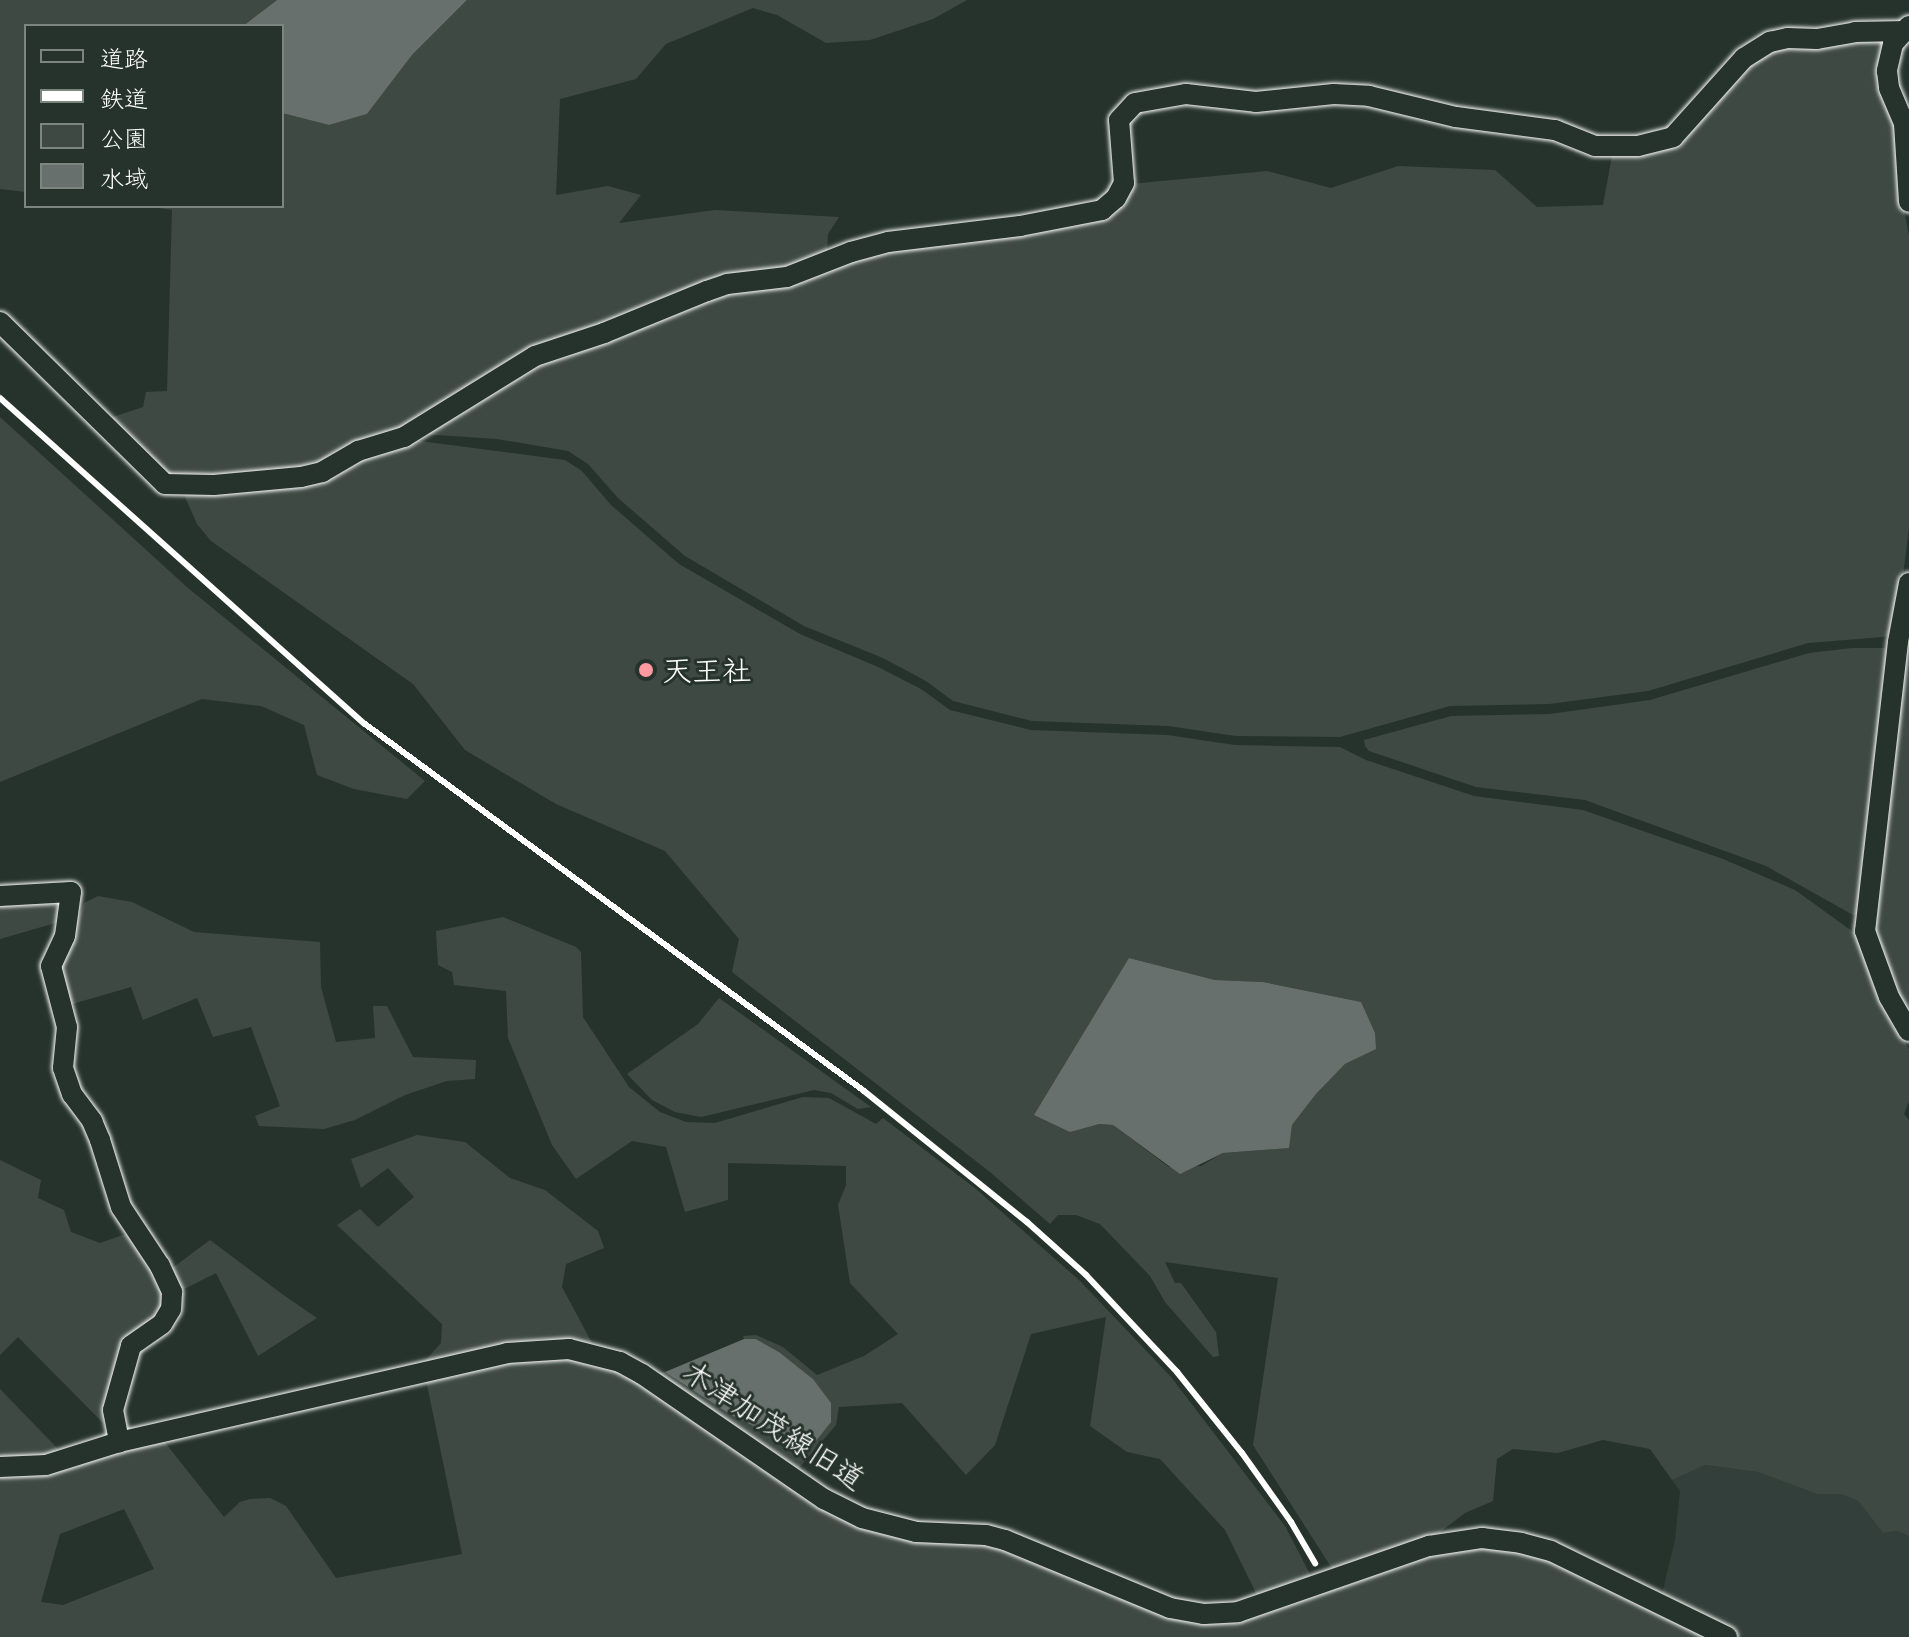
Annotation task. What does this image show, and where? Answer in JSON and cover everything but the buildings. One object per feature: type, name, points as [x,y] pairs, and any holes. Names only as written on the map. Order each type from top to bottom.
[{"type":"street","points":[[1908,28],[1893,44],[1887,71],[1889,88],[1904,124],[1909,202]]},
{"type":"street","points":[[0,322],[165,484],[214,485],[301,477],[322,472],[358,451],[404,437],[535,356],[604,333],[717,287],[787,277],[851,252],[888,242],[1020,226],[1102,210],[1116,198],[1124,183],[1119,120],[1135,103],[1186,94],[1256,102],[1334,94],[1369,96],[1456,117],[1532,125],[1595,146],[1638,146],[1673,137],[1744,58],[1770,42],[1908,28]]},
{"type":"street","points":[[1909,583],[1898,642],[1865,931],[1889,997],[1909,1031]]},
{"type":"street","points":[[0,896],[71,892],[68,924],[51,966],[67,1027],[63,1068],[72,1094],[92,1121],[100,1140],[121,1207],[160,1266],[172,1292],[167,1317],[131,1346],[113,1410],[119,1442]]},
{"type":"street","name":"木津加茂線旧道","points":[[0,1467],[46,1465],[119,1442],[507,1353],[569,1349],[620,1362],[642,1374],[824,1499],[862,1518],[908,1531],[986,1535],[1005,1540],[1170,1608],[1204,1614],[1238,1612],[1429,1546],[1482,1538],[1551,1551],[1727,1637]]},
{"type":"shaded area","points":[[1704,1465],[1758,1472],[1817,1494],[1841,1494],[1858,1501],[1883,1533],[1897,1531],[1909,1536],[1909,1637],[1742,1637],[1662,1594],[1675,1540],[1680,1491],[1672,1480]]},
{"type":"green space","points":[[0,0],[277,0],[246,24],[24,24],[24,192],[0,189]]},
{"type":"green space","points":[[467,0],[967,0],[933,19],[870,40],[826,43],[777,15],[753,8],[666,44],[636,79],[560,99],[556,195],[608,186],[641,195],[619,223],[715,210],[839,217],[828,234],[827,254],[785,271],[705,285],[407,429],[319,466],[300,471],[167,478],[107,419],[143,407],[146,392],[167,391],[172,210],[158,208],[284,208],[284,114],[329,125],[367,114],[412,55]]},
{"type":"green space","points":[[1888,40],[1901,196],[1909,235],[1909,528],[1896,632],[1883,637],[1808,643],[1648,691],[1549,704],[1450,706],[1340,737],[1236,736],[1168,726],[1032,721],[953,701],[926,681],[883,658],[804,626],[685,556],[618,498],[588,464],[568,451],[497,439],[421,434],[537,361],[709,296],[890,248],[1093,219],[1130,184],[1267,171],[1331,188],[1398,166],[1495,170],[1537,207],[1603,205],[1612,156],[1660,152],[1679,142],[1747,63],[1784,43]]},
{"type":"green space","points":[[0,417],[188,588],[425,781],[407,799],[354,789],[317,775],[304,725],[261,706],[202,699],[0,782]]},
{"type":"green space","points":[[412,440],[565,460],[582,471],[611,505],[679,564],[800,634],[921,689],[950,710],[1031,730],[1167,735],[1235,745],[1340,747],[1366,760],[1474,796],[1583,810],[1723,859],[1795,890],[1856,934],[1884,1009],[1909,1049],[1909,1101],[1904,1114],[1909,1120],[1909,1536],[1897,1531],[1883,1533],[1858,1501],[1841,1494],[1817,1494],[1758,1472],[1705,1465],[1672,1480],[1650,1449],[1603,1440],[1558,1453],[1513,1449],[1497,1459],[1493,1501],[1465,1513],[1439,1533],[1333,1570],[1253,1445],[1278,1278],[1165,1262],[1175,1283],[1181,1283],[1216,1332],[1219,1356],[1213,1357],[1165,1302],[1150,1276],[1100,1224],[1076,1215],[1058,1215],[1050,1224],[990,1172],[732,972],[739,939],[665,851],[556,804],[465,750],[413,684],[211,541],[197,524],[182,490],[360,457]],"holes":[[[1129,958],[1215,980],[1263,982],[1360,1002],[1375,1049],[1345,1064],[1316,1094],[1292,1125],[1288,1148],[1223,1153],[1201,1166],[1169,1167],[1113,1125],[1099,1124]]]},
{"type":"green space","points":[[1909,611],[1909,1016],[1896,993],[1872,923]]},
{"type":"green space","points":[[1884,648],[1893,656],[1864,913],[1853,915],[1766,866],[1585,800],[1476,787],[1369,751],[1365,746],[1364,740],[1451,716],[1550,714],[1650,700],[1809,653]]},
{"type":"green space","points":[[98,896],[132,902],[194,932],[320,942],[321,987],[336,1042],[375,1038],[373,1006],[387,1006],[413,1057],[476,1060],[475,1079],[447,1081],[405,1095],[355,1120],[324,1129],[259,1126],[255,1116],[280,1106],[251,1027],[213,1037],[197,998],[143,1020],[131,987],[69,1005],[59,973],[84,903]]},
{"type":"green space","points":[[44,899],[58,907],[59,922],[0,939],[0,900]]},
{"type":"green space","points":[[503,917],[576,947],[581,952],[583,1017],[629,1087],[660,1112],[686,1122],[715,1123],[803,1097],[829,1098],[876,1124],[883,1118],[976,1189],[1080,1281],[1171,1377],[1285,1526],[1313,1580],[1259,1599],[1225,1530],[1160,1459],[1127,1452],[1090,1426],[1106,1317],[1031,1334],[995,1445],[966,1475],[902,1403],[839,1407],[836,1425],[798,1469],[657,1373],[665,1372],[731,1415],[786,1442],[813,1379],[779,1352],[756,1339],[744,1339],[743,1336],[756,1335],[783,1347],[817,1375],[864,1356],[898,1334],[850,1283],[838,1205],[846,1185],[846,1166],[728,1163],[728,1200],[685,1212],[666,1147],[632,1141],[576,1179],[552,1145],[508,1038],[506,991],[454,985],[452,972],[438,965],[436,931]]},
{"type":"green space","points":[[719,998],[871,1107],[858,1109],[831,1093],[814,1090],[701,1117],[675,1112],[652,1100],[627,1074],[698,1024]]},
{"type":"green space","points":[[417,1135],[465,1142],[510,1178],[545,1190],[598,1231],[604,1248],[566,1264],[562,1287],[592,1343],[543,1339],[505,1344],[423,1363],[441,1343],[442,1324],[337,1225],[360,1209],[378,1227],[414,1197],[388,1168],[361,1188],[351,1159]]},
{"type":"green space","points":[[0,1160],[41,1180],[38,1198],[64,1210],[71,1232],[100,1243],[126,1234],[152,1271],[163,1294],[162,1306],[155,1318],[123,1340],[103,1423],[18,1337],[0,1355]]},
{"type":"green space","points":[[210,1240],[317,1318],[258,1356],[216,1273],[180,1291],[171,1269]]},
{"type":"green space","points":[[568,1357],[617,1369],[910,1540],[1002,1547],[1128,1600],[1273,1610],[1431,1554],[1484,1546],[1552,1559],[1709,1637],[0,1637],[0,1474],[163,1440],[224,1517],[240,1502],[250,1499],[270,1498],[286,1506],[336,1578],[462,1554],[426,1380],[508,1361]],"holes":[[[124,1509],[154,1569],[63,1605],[41,1602],[60,1534]]]},
{"type":"green space","points":[[0,1389],[60,1451],[44,1456],[0,1458]]},
{"type":"water","points":[[277,0],[467,0],[412,55],[367,114],[329,125],[284,114],[284,24],[246,24]]},
{"type":"water","points":[[1129,958],[1215,980],[1263,982],[1361,1002],[1375,1033],[1376,1049],[1345,1064],[1316,1094],[1292,1125],[1289,1148],[1223,1153],[1180,1174],[1113,1125],[1099,1124],[1070,1132],[1034,1115]]},
{"type":"water","points":[[744,1339],[756,1339],[779,1352],[813,1379],[831,1403],[831,1422],[812,1446],[786,1442],[731,1415],[665,1372]]},
{"type":"railway","points":[[0,398],[365,724],[864,1091],[1027,1222],[1086,1275],[1177,1372],[1242,1453],[1291,1522],[1315,1563]]},
{"type":"place","name":"天王社","points":[[646,670]]}]
